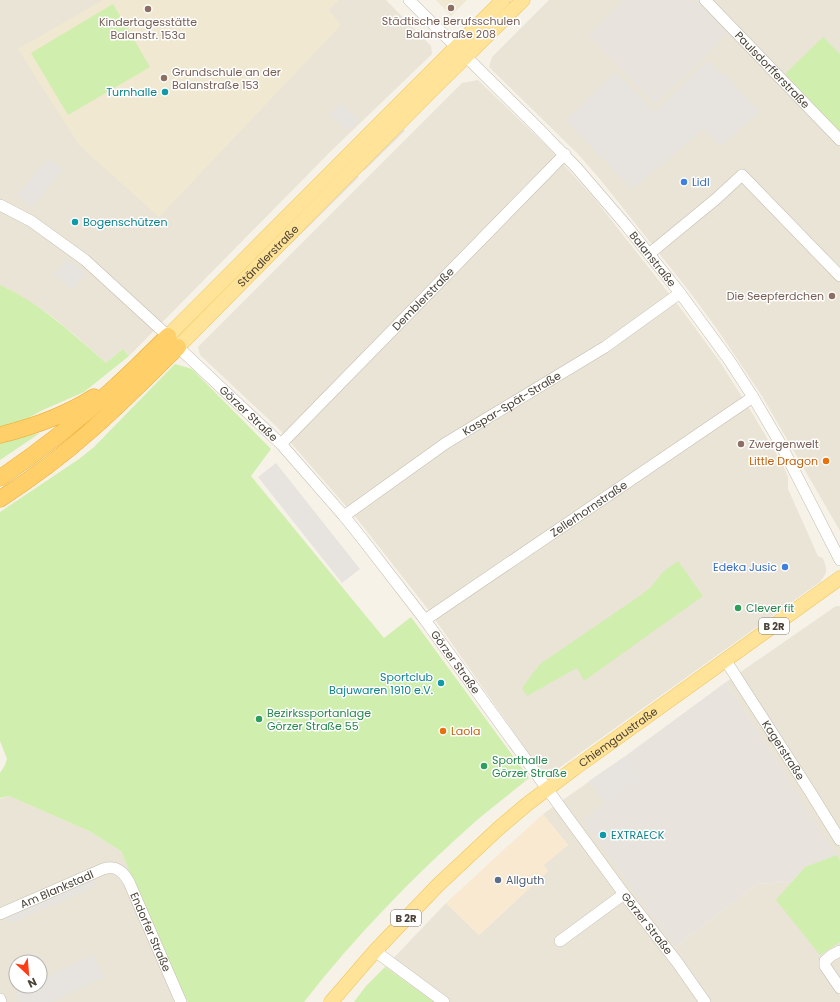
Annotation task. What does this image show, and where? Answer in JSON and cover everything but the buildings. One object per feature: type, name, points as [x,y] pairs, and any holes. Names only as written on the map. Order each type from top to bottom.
[{"type":"highway","name":"Ständlerstraße","points":[[0,478],[54,439],[115,387],[173,342]]},
{"type":"highway","name":"Ständlerstraße","points":[[0,499],[21,486],[90,432],[122,402],[173,342]]},
{"type":"highway","points":[[0,435],[47,420],[115,387]]},
{"type":"highway","points":[[0,508],[14,498],[21,486]]},
{"type":"main road","name":"Ständlerstraße","points":[[461,52],[502,0]]},
{"type":"main road","name":"Ständlerstraße","points":[[173,342],[461,52],[524,0]]},
{"type":"main road","name":"Chiemgaustraße","points":[[331,1002],[375,951],[438,885],[499,828],[547,789],[840,578]]},
{"type":"street","name":"Balanstraße","points":[[409,0],[565,154],[605,200],[680,293],[729,360],[753,397],[780,443],[840,560]]},
{"type":"street","name":"Paulsdorfferstraße","points":[[705,0],[840,140]]},
{"type":"street","name":"Demblerstraße","points":[[281,444],[565,154]]},
{"type":"street","points":[[649,254],[711,204],[742,175],[840,276]]},
{"type":"street","name":"Görzer Straße","points":[[0,205],[31,221],[85,260],[281,444],[344,516],[425,620],[547,789],[624,894],[677,962],[705,1002]]},
{"type":"street","name":"Kaspar-Spät-Straße","points":[[344,516],[446,443],[605,347],[680,293]]},
{"type":"street","name":"Zellerhornstraße","points":[[425,620],[753,397]]},
{"type":"street","name":"Kagerstraße","points":[[726,661],[840,840]]},
{"type":"street","name":"Am Blankstadl","points":[[0,914],[103,869],[114,868]]},
{"type":"street","name":"Endorfer Straße","points":[[114,868],[125,874],[130,882],[181,1002]]},
{"type":"street","points":[[560,942],[624,894]]},
{"type":"street","points":[[375,951],[444,1002]]},
{"type":"street","points":[[840,951],[832,955],[826,961],[828,970],[840,988]]},
{"type":"shaded area","points":[[0,0],[386,0],[431,46],[432,54],[330,152],[129,356],[123,349],[106,363],[49,314],[7,288],[0,286]]},
{"type":"shaded area","name":"Grundschule an der Balanstraße 153","points":[[103,0],[339,0],[329,10],[341,25],[159,217],[79,145],[18,49]]},
{"type":"shaded area","name":"Städtische Berufsschulen Balanstraße 208","points":[[436,0],[467,0],[451,16]]},
{"type":"shaded area","points":[[549,0],[840,0],[840,531],[762,396],[717,329],[689,291],[599,178],[577,153],[489,67],[492,57]]},
{"type":"shaded area","points":[[621,0],[696,0],[729,33],[655,105],[588,35],[622,1]]},
{"type":"shaded area","points":[[707,61],[720,74],[723,73],[760,112],[720,146],[704,129],[632,189],[566,120],[616,72],[655,112]]},
{"type":"shaded area","points":[[478,80],[547,146],[594,198],[682,310],[720,362],[783,465],[788,477],[788,489],[818,556],[823,558],[826,567],[826,573],[820,582],[552,773],[548,774],[544,773],[539,768],[427,608],[358,520],[278,428],[200,355],[198,347],[462,83]]},
{"type":"shaded area","points":[[341,103],[359,120],[348,131],[330,114]]},
{"type":"shaded area","points":[[403,129],[405,131],[364,171],[363,169]]},
{"type":"shaded area","points":[[48,159],[62,169],[32,208],[17,195]]},
{"type":"shaded area","points":[[357,175],[359,177],[291,244],[290,242]]},
{"type":"shaded area","points":[[67,259],[85,273],[73,290],[54,275]]},
{"type":"shaded area","points":[[276,463],[360,569],[342,583],[258,477]]},
{"type":"shaded area","points":[[836,606],[840,606],[840,1002],[434,1002],[385,967],[446,903],[479,935],[548,871],[543,865],[568,845],[543,814],[624,757],[675,948],[757,884],[791,882],[805,867],[836,855],[726,682]]},
{"type":"shaded area","points":[[726,682],[837,855],[805,867],[791,882],[757,884],[675,948],[582,820],[639,778],[624,757]]},
{"type":"shaded area","points":[[624,757],[640,778],[605,803],[589,781]]},
{"type":"shaded area","points":[[9,796],[89,831],[121,851],[163,952],[188,1002],[0,1002],[0,799]]},
{"type":"shaded area","points":[[543,814],[568,845],[544,865],[548,871],[479,935],[446,903]]},
{"type":"shaded area","points":[[97,877],[93,887],[12,923],[4,919]]},
{"type":"shaded area","points":[[93,955],[104,977],[51,1002],[19,1002],[15,994],[48,994],[48,976]]},
{"type":"green space","points":[[113,4],[150,67],[68,115],[31,53]]},
{"type":"green space","points":[[823,37],[840,54],[840,132],[785,74]]},
{"type":"green space","points":[[0,285],[15,292],[56,320],[106,363],[123,349],[129,356],[84,392],[43,410],[11,427],[0,429]]},
{"type":"green space","name":"Bezirkssportanlage Görzer Straße 55","points":[[175,364],[192,369],[271,449],[251,476],[384,638],[411,617],[529,778],[477,820],[408,884],[344,953],[304,1002],[188,1002],[163,952],[121,851],[89,831],[9,796],[0,798],[0,773],[7,759],[0,741],[0,512],[79,459],[94,447]]},
{"type":"green space","points":[[40,433],[0,460],[0,442]]},
{"type":"green space","points":[[678,561],[703,596],[584,681],[577,668],[527,696],[522,688],[540,664],[641,595],[651,587],[663,572]]},
{"type":"green space","points":[[837,855],[840,861],[840,942],[820,955],[776,900],[805,867]]},
{"type":"green space","points":[[385,967],[434,1002],[354,1002],[366,986]]},
{"type":"place","name":"Städtische Berufsschulen Balanstraße 208","points":[[451,8]]},
{"type":"place","name":"Kindertagesstätte Balanstr. 153a","points":[[148,9]]},
{"type":"place","name":"Grundschule an der Balanstraße 153","points":[[164,78]]},
{"type":"place","name":"Turnhalle","points":[[165,92]]},
{"type":"place","name":"Lidl","points":[[684,182]]},
{"type":"place","name":"Bogenschützen","points":[[75,222]]},
{"type":"place","name":"Die Seepferdchen","points":[[832,296]]},
{"type":"place","name":"Zwergenwelt","points":[[741,444]]},
{"type":"place","name":"Little Dragon","points":[[826,461]]},
{"type":"place","name":"Edeka Jusic","points":[[785,567]]},
{"type":"place","name":"Clever fit","points":[[738,608]]},
{"type":"place","name":"Sportclub Bajuwaren 1910 e.V.","points":[[441,683]]},
{"type":"place","name":"Bezirkssportanlage Görzer Straße 55","points":[[259,719]]},
{"type":"place","name":"Laola","points":[[443,731]]},
{"type":"place","name":"Sporthalle Görzer Straße","points":[[484,766]]},
{"type":"place","name":"EXTRAECK","points":[[603,835]]},
{"type":"place","name":"Allguth","points":[[498,880]]}]
